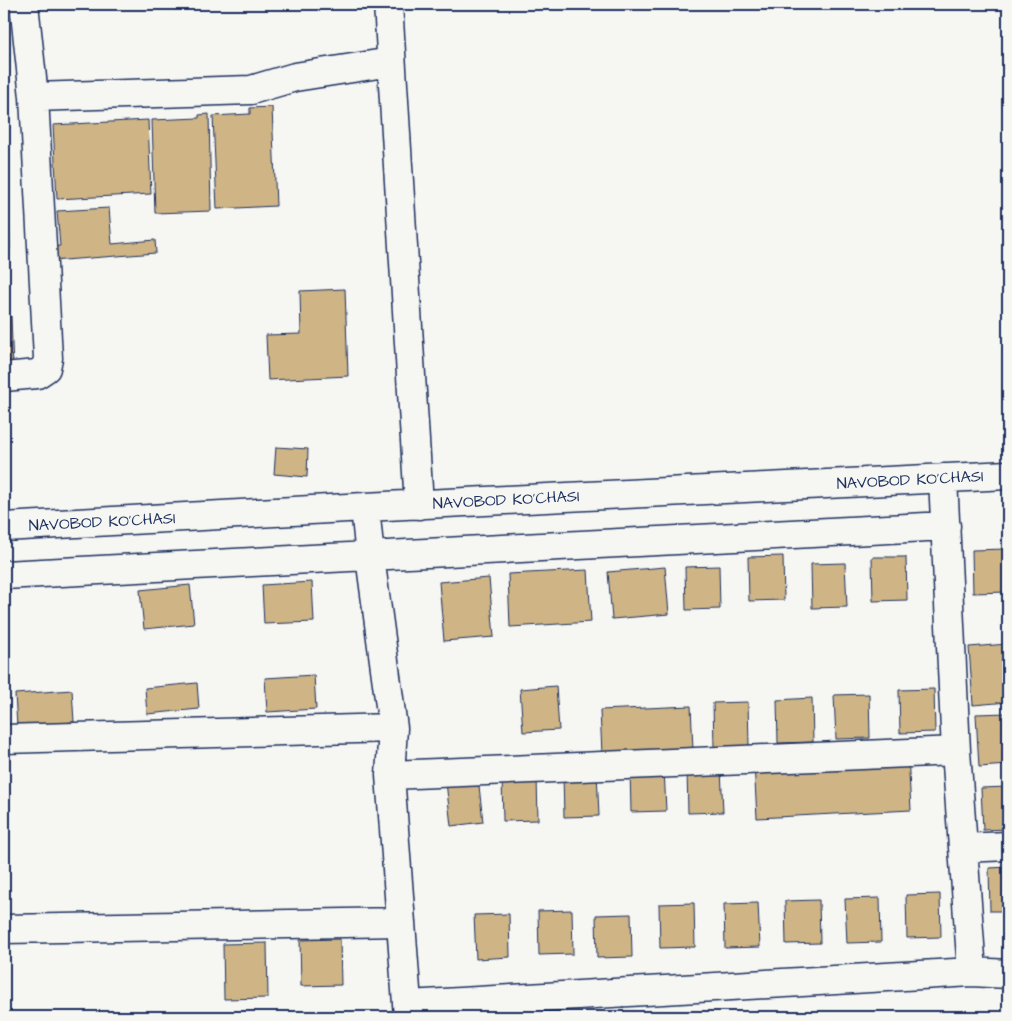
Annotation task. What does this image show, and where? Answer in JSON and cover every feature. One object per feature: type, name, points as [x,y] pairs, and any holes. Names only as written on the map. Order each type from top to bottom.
[{"type":"street","points":[[4,377],[36,374],[46,368],[48,358],[34,97],[24,4]]},
{"type":"street","points":[[388,4],[419,505]]},
{"type":"street","points":[[34,97],[251,90],[295,77],[391,62]]},
{"type":"street","name":"NAVOBOD KO'CHASI","points":[[4,528],[365,507],[1008,475]]},
{"type":"street","points":[[943,478],[956,751],[972,972]]},
{"type":"street","points":[[365,507],[393,728],[390,775],[408,1011],[972,972],[1008,974]]},
{"type":"street","points":[[4,575],[946,526]]},
{"type":"street","points":[[4,739],[393,728]]},
{"type":"street","points":[[390,775],[956,751]]},
{"type":"street","points":[[963,848],[1008,846]]},
{"type":"street","points":[[4,928],[400,922]]},
{"type":"building","points":[[4,87],[6,124],[4,124]]},
{"type":"building","points":[[272,107],[276,206],[217,209],[213,116],[250,114],[250,108]]},
{"type":"building","points":[[209,114],[211,211],[155,213],[152,120],[199,118],[199,115]]},
{"type":"building","points":[[148,120],[151,194],[57,199],[53,125]]},
{"type":"building","points":[[7,149],[8,187],[4,187],[4,150]]},
{"type":"building","points":[[109,208],[112,244],[155,240],[156,253],[51,261],[50,247],[60,246],[57,211]]},
{"type":"building","points":[[4,212],[9,212],[10,249],[4,249]]},
{"type":"building","points":[[345,289],[348,376],[268,380],[266,335],[301,334],[300,291]]},
{"type":"building","points":[[11,316],[13,369],[4,369],[4,317]]},
{"type":"building","points":[[276,447],[308,449],[307,477],[274,474]]},
{"type":"building","points":[[1006,549],[1007,592],[973,593],[972,550]]},
{"type":"building","points":[[783,556],[784,600],[749,601],[748,557]]},
{"type":"building","points":[[872,557],[906,557],[907,600],[873,601]]},
{"type":"building","points":[[845,563],[847,607],[812,608],[811,564]]},
{"type":"building","points":[[719,566],[720,609],[686,610],[685,567]]},
{"type":"building","points":[[665,567],[669,614],[612,619],[608,572]]},
{"type":"building","points":[[588,570],[591,622],[510,627],[508,574]]},
{"type":"building","points":[[489,578],[494,637],[444,641],[439,582]]},
{"type":"building","points":[[312,582],[314,622],[264,624],[262,585]]},
{"type":"building","points":[[190,585],[194,624],[144,629],[140,590]]},
{"type":"building","points":[[1008,644],[1008,702],[973,705],[969,647]]},
{"type":"building","points":[[314,675],[316,709],[267,712],[265,678]]},
{"type":"building","points":[[197,683],[199,709],[147,714],[145,688]]},
{"type":"building","points":[[556,686],[559,730],[523,732],[520,689]]},
{"type":"building","points":[[934,689],[935,732],[900,733],[899,690]]},
{"type":"building","points":[[72,690],[74,722],[17,726],[15,694]]},
{"type":"building","points":[[869,694],[870,738],[836,739],[834,695]]},
{"type":"building","points":[[812,698],[813,742],[778,743],[777,700]]},
{"type":"building","points":[[748,702],[749,746],[714,747],[713,703]]},
{"type":"building","points":[[691,706],[693,750],[602,754],[600,710]]},
{"type":"building","points":[[1008,713],[1008,765],[979,767],[976,714]]},
{"type":"building","points":[[908,754],[911,810],[757,818],[754,763]]},
{"type":"building","points":[[664,768],[666,811],[631,812],[630,769]]},
{"type":"building","points":[[721,769],[723,812],[688,813],[687,770]]},
{"type":"building","points":[[597,772],[599,816],[564,817],[563,773]]},
{"type":"building","points":[[478,777],[483,822],[451,826],[446,782]]},
{"type":"building","points":[[537,777],[538,820],[503,821],[502,778]]},
{"type":"building","points":[[1008,787],[1008,829],[983,830],[981,788]]},
{"type":"building","points":[[1008,867],[1008,911],[990,911],[989,868]]},
{"type":"building","points":[[940,894],[941,937],[907,938],[906,895]]},
{"type":"building","points":[[880,898],[881,942],[847,943],[845,899]]},
{"type":"building","points":[[819,900],[820,943],[786,944],[785,901]]},
{"type":"building","points":[[694,903],[695,947],[660,948],[659,904]]},
{"type":"building","points":[[758,903],[760,947],[725,948],[724,904]]},
{"type":"building","points":[[572,910],[573,954],[539,955],[538,911]]},
{"type":"building","points":[[509,914],[510,957],[476,959],[474,915]]},
{"type":"building","points":[[631,914],[632,957],[597,958],[596,915]]},
{"type":"building","points":[[340,939],[341,985],[301,986],[300,940]]},
{"type":"building","points":[[267,943],[268,998],[224,999],[223,944]]},
{"type":"building","points":[[806,1013],[806,1017],[771,1017],[771,1014]]},
{"type":"building","points":[[680,1014],[680,1017],[645,1017],[645,1015]]}]
